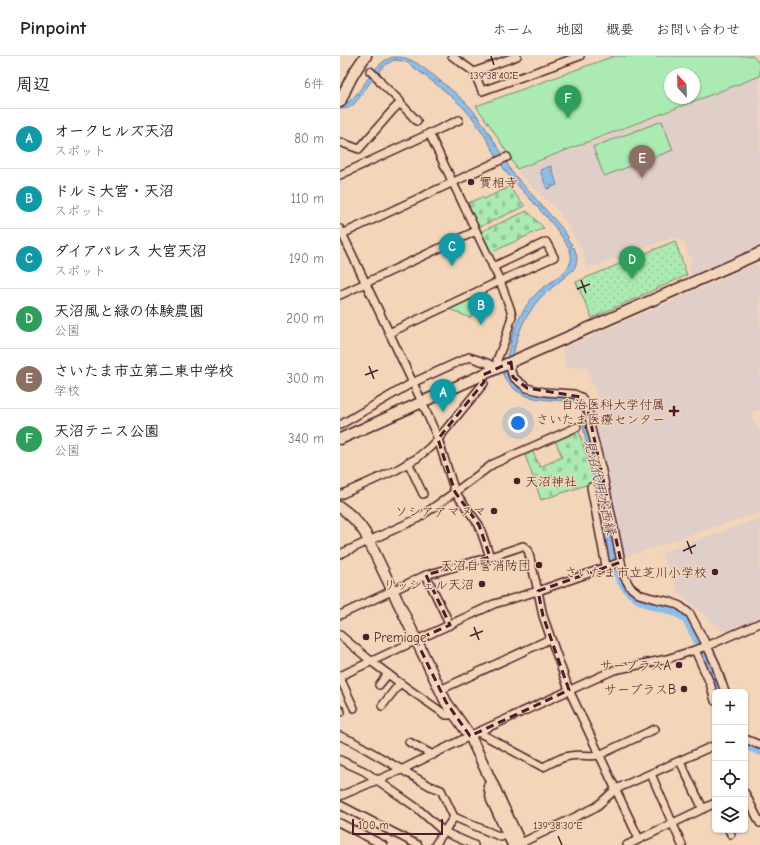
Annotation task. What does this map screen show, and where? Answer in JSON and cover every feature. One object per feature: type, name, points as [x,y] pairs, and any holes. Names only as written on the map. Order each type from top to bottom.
[{"type":"street","points":[[341,99],[351,77],[366,56]]},
{"type":"street","points":[[474,72],[517,56]]},
{"type":"street","points":[[556,56],[559,64]]},
{"type":"street","points":[[457,57],[474,72],[482,91],[580,56]]},
{"type":"street","points":[[371,72],[400,101],[400,103],[417,121]]},
{"type":"street","points":[[340,142],[360,149],[400,103]]},
{"type":"street","points":[[340,175],[459,120]]},
{"type":"street","points":[[429,133],[500,281],[510,308],[512,316],[497,360],[499,367]]},
{"type":"street","points":[[490,557],[479,525],[455,492],[438,439],[422,402],[341,233],[504,159]]},
{"type":"street","points":[[340,295],[476,231]]},
{"type":"street","points":[[389,333],[554,257],[546,242],[493,267]]},
{"type":"street","points":[[340,439],[499,367],[760,253]]},
{"type":"street","points":[[340,425],[412,383],[469,357],[499,367]]},
{"type":"street","points":[[512,362],[511,371],[513,377],[527,388],[544,392],[574,394],[581,397],[585,402],[602,472],[624,576],[630,587],[639,594],[671,602],[680,606],[690,614],[707,646],[720,675],[724,689]]},
{"type":"street","points":[[340,495],[396,470],[417,458],[429,448],[484,383],[483,375]]},
{"type":"street","points":[[340,554],[417,519],[492,464],[577,427]]},
{"type":"street","points":[[408,462],[423,494]]},
{"type":"street","points":[[591,487],[607,566]]},
{"type":"street","points":[[340,507],[350,514],[360,525],[446,702],[454,714],[474,734],[543,767],[560,758],[571,755],[599,755],[655,729]]},
{"type":"street","points":[[340,615],[426,575],[523,546],[528,550],[543,616],[569,690],[639,839]]},
{"type":"street","points":[[354,708],[340,677],[494,604],[538,591],[621,562]]},
{"type":"street","points":[[426,575],[450,624]]},
{"type":"street","points":[[340,796],[401,770],[474,734],[614,670],[667,659],[695,650],[760,623]]},
{"type":"street","points":[[340,634],[372,662],[400,683],[449,716],[454,714]]},
{"type":"street","points":[[440,690],[550,639]]},
{"type":"street","points":[[695,650],[712,691]]},
{"type":"street","points":[[379,685],[388,674]]},
{"type":"street","points":[[382,706],[400,683]]},
{"type":"street","points":[[474,734],[485,768],[518,844]]},
{"type":"street","points":[[340,736],[352,741],[430,786],[442,790],[454,817],[500,837],[508,834]]},
{"type":"street","points":[[748,740],[760,745]]},
{"type":"street","points":[[409,742],[432,755]]},
{"type":"street","points":[[518,844],[596,807],[616,790],[712,746]]},
{"type":"street","points":[[340,760],[364,771],[378,780],[417,808],[444,832],[474,845]]},
{"type":"street","points":[[680,761],[703,809]]},
{"type":"street","points":[[485,768],[492,800],[508,834],[518,844]]},
{"type":"street","points":[[651,774],[682,845]]},
{"type":"street","points":[[747,797],[760,823]]},
{"type":"street","points":[[628,845],[712,804]]},
{"type":"street","points":[[340,805],[418,845]]},
{"type":"street","points":[[435,845],[454,817]]},
{"type":"street","points":[[340,823],[383,845]]},
{"type":"highlighted area","points":[[511,362],[513,377],[527,388],[581,397],[588,410],[621,562],[538,591],[543,616],[569,690],[470,736],[446,702],[416,640],[450,625],[426,575],[490,557],[479,525],[455,492],[438,439],[484,382],[483,375]]},
{"type":"shaded area","points":[[760,77],[760,246],[692,275],[688,265],[692,263],[683,241],[674,237],[587,269],[583,252],[566,222],[559,212],[521,175],[518,170],[690,104],[700,104],[700,100]]},
{"type":"shaded area","name":"自治医科大学付属 さいたま医療センター","points":[[753,265],[758,266],[760,271],[760,409],[750,413],[760,431],[760,512],[625,557],[591,403],[598,399],[586,367],[566,368],[562,349]]},
{"type":"shaded area","name":"さいたま市立芝川小学校","points":[[760,518],[760,620],[726,634],[678,592],[661,553]]},
{"type":"green space","points":[[614,56],[753,56],[760,65],[760,76],[700,99],[700,68],[664,68],[664,104],[687,104],[517,169],[476,106]]},
{"type":"green space","points":[[662,121],[673,150],[604,176],[593,147]]},
{"type":"green space","points":[[509,187],[525,206],[477,228],[466,204],[482,197],[484,199]]},
{"type":"green space","points":[[527,211],[544,228],[490,253],[480,232]]},
{"type":"green space","points":[[675,241],[687,275],[592,318],[576,282]]},
{"type":"green space","points":[[469,298],[471,299],[475,308],[470,318],[449,309],[449,307]]},
{"type":"green space","points":[[578,428],[595,482],[541,500],[525,455],[526,452],[532,450],[540,467],[562,457],[555,440]]},
{"type":"water","points":[[393,57],[405,58],[419,65],[461,98],[483,124],[503,155],[511,171],[561,227],[568,237],[567,240],[572,244],[571,247],[574,248],[577,259],[573,270],[541,297],[524,321],[517,339],[508,374],[512,381],[521,388],[572,397],[579,400],[584,405],[601,475],[596,476],[585,437],[583,414],[580,407],[574,402],[570,401],[545,400],[529,397],[515,389],[503,375],[511,341],[524,309],[539,291],[565,271],[569,266],[571,254],[547,216],[546,217],[506,172],[483,133],[464,108],[445,91],[408,63],[396,60],[387,64],[381,69],[351,107],[344,109],[340,108],[340,102],[346,103],[353,98],[373,72],[385,61]]},
{"type":"water","points":[[551,166],[557,185],[547,189],[540,170]]},
{"type":"waterway","name":"見沼代用水西縁","points":[[594,461],[619,574],[622,581],[631,592],[642,600],[678,612],[687,619],[716,678],[719,689]]},
{"type":"waterway","name":"見沼代用水西縁","points":[[748,745],[760,750]]},
{"type":"place","name":"天沼テニス公園","points":[[568,118]]},
{"type":"place","name":"さいたま市立第二東中学校","points":[[642,178]]},
{"type":"place","name":"實相寺","points":[[471,182]]},
{"type":"place","name":"ダイアパレス 大宮天沼","points":[[452,266]]},
{"type":"place","name":"天沼風と緑の体験農園","points":[[632,279]]},
{"type":"place","name":"ドルミ大宮・天沼","points":[[481,325]]},
{"type":"place","name":"自治医科大学付属 さいたま医療センター","points":[[674,411]]},
{"type":"place","name":"オークヒルズ天沼","points":[[443,412]]},
{"type":"place","name":"天沼神社","points":[[517,481]]},
{"type":"place","name":"ソシアアマヌマ","points":[[494,511]]},
{"type":"place","name":"天沼自警消防団","points":[[539,565]]},
{"type":"place","name":"さいたま市立芝川小学校","points":[[715,572]]},
{"type":"place","name":"リッシェル天沼","points":[[482,584]]},
{"type":"place","name":"Premiage","points":[[366,637]]},
{"type":"place","name":"サープラスA","points":[[679,665]]},
{"type":"place","name":"サープラスB","points":[[684,689]]}]
